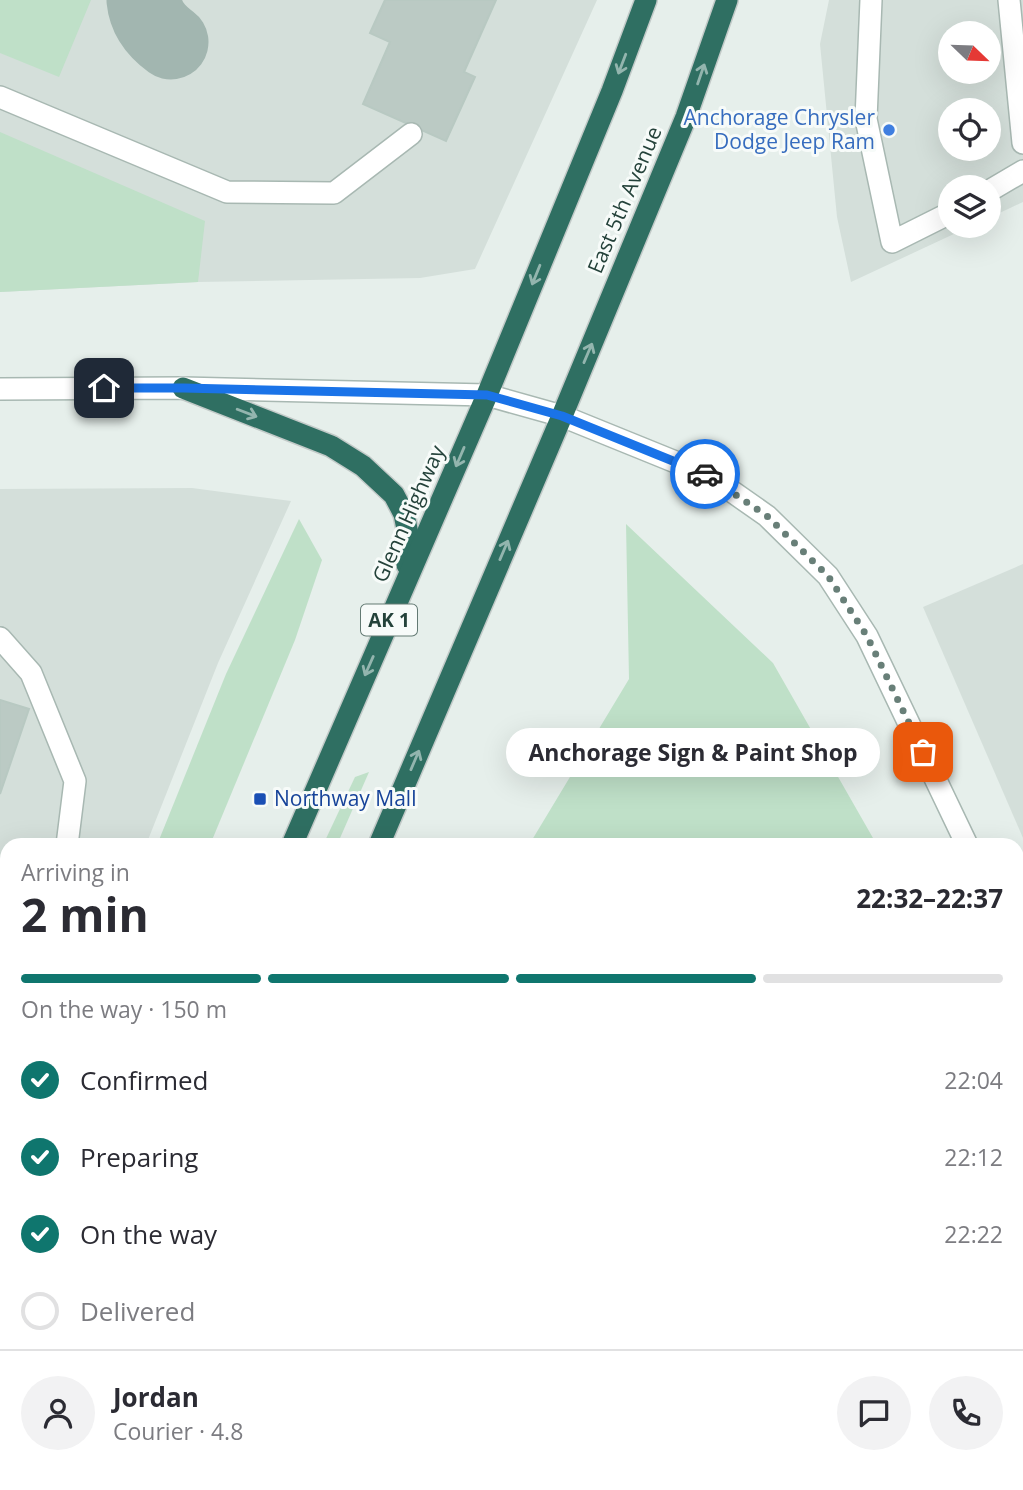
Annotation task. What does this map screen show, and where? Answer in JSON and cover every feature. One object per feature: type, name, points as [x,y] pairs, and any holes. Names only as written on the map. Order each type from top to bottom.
[{"type":"highway","name":"AK 1","points":[[487,395],[612,91],[646,0]]},
{"type":"highway","name":"East 5th Avenue","points":[[562,416],[686,117],[727,0]]},
{"type":"highway","points":[[183,388],[331,446],[363,466],[394,495],[404,514],[410,544],[404,586]]},
{"type":"highway","name":"Glenn Highway","points":[[295,838],[487,395]]},
{"type":"highway","points":[[382,838],[562,416]]},
{"type":"street","points":[[871,0],[866,119],[892,242],[938,219]]},
{"type":"street","points":[[1009,0],[1023,142]]},
{"type":"street","points":[[0,97],[227,192],[334,194],[411,134]]},
{"type":"street","points":[[1001,184],[1023,172]]},
{"type":"street","points":[[0,389],[183,388],[487,395],[562,416],[710,476],[767,516],[828,576],[867,636],[964,838]]},
{"type":"street","points":[[0,638],[30,673],[75,781],[68,838]]},
{"type":"shaded area","points":[[0,0],[597,0],[475,269],[420,278],[198,282],[0,292]]},
{"type":"shaded area","name":"Anchorage Chrysler Dodge Jeep Ram","points":[[829,0],[1023,0],[1023,202],[1001,212],[1001,175],[938,175],[938,238],[945,238],[851,282],[837,217],[820,44]]},
{"type":"shaded area","points":[[192,488],[291,501],[218,663],[149,838],[0,838],[0,489]]},
{"type":"shaded area","points":[[1023,564],[1023,838],[923,607]]},
{"type":"green space","points":[[0,0],[91,0],[59,77],[0,53]]},
{"type":"green space","points":[[0,132],[205,221],[198,282],[0,292]]},
{"type":"green space","points":[[299,519],[322,560],[295,640],[213,838],[160,838],[226,674]]},
{"type":"green space","points":[[626,524],[773,663],[873,838],[533,838],[629,679]]},
{"type":"green space","points":[[369,772],[340,838],[326,838],[355,777]]},
{"type":"building","points":[[385,0],[496,0],[464,72],[475,77],[446,141],[363,104],[390,42],[370,33]]},
{"type":"building","points":[[0,700],[29,709],[0,794]]},
{"type":"taxiway","points":[[144,0],[153,24],[171,42]]},
{"type":"way so far","points":[[705,474],[767,516],[828,576],[867,636],[923,752]]},
{"type":"place","name":"Anchorage Chrysler Dodge Jeep Ram","points":[[889,130]]},
{"type":"place","name":"Anchorage Sign & Paint Shop","points":[[923,752]]},
{"type":"place","name":"Northway Mall","points":[[260,799]]},
{"type":"route","points":[[104,388],[487,395],[562,416],[705,474]]}]
